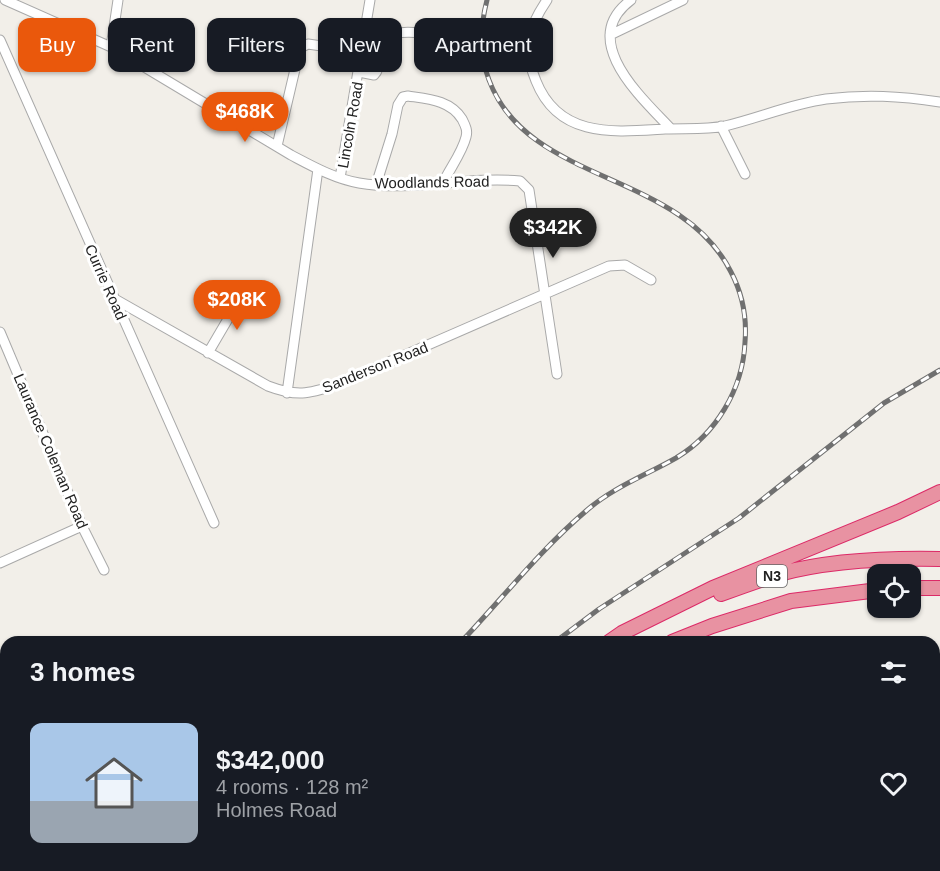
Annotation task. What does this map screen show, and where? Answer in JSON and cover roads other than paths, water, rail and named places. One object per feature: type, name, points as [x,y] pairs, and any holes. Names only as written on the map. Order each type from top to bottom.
[{"type":"highway","points":[[618,636],[713,588],[940,494]]},
{"type":"highway","name":"N3","points":[[629,636],[719,594],[780,574],[840,564],[940,559]]},
{"type":"highway","points":[[921,588],[940,588]]},
{"type":"highway","name":"N3","points":[[687,636],[791,601],[867,591]]},
{"type":"street","name":"Woodlands Road","points":[[5,0],[108,46]]},
{"type":"street","points":[[115,18],[118,0]]},
{"type":"street","name":"Lincoln Road","points":[[367,18],[370,0]]},
{"type":"street","points":[[547,0],[534,20],[529,34],[531,70],[537,86],[551,105],[566,119],[586,128],[605,132],[708,129],[825,99],[897,96],[940,102]]},
{"type":"street","points":[[632,0],[622,7],[612,23],[610,35],[616,62],[636,92],[671,129]]},
{"type":"street","points":[[610,35],[684,0]]},
{"type":"street","name":"Currie Road","points":[[0,40],[214,523]]},
{"type":"street","points":[[277,146],[300,48],[308,44],[318,45]]},
{"type":"street","name":"Woodlands Road","points":[[153,72],[277,146],[318,169],[340,178],[376,185],[520,181],[529,190],[544,295]]},
{"type":"street","points":[[359,72],[374,75],[377,72]]},
{"type":"street","name":"Lincoln Road","points":[[340,178],[359,72]]},
{"type":"street","points":[[376,185],[392,134],[398,105],[403,97],[408,96],[446,104],[460,116],[466,126],[467,135],[463,145],[443,183]]},
{"type":"street","points":[[721,126],[745,174]]},
{"type":"street","points":[[286,393],[318,169]]},
{"type":"street","name":"Sanderson Road","points":[[113,298],[268,386],[286,393],[309,393],[336,385],[609,266],[625,265],[651,280]]},
{"type":"street","points":[[208,353],[242,295]]},
{"type":"street","points":[[544,295],[557,374]]},
{"type":"street","name":"Laurance Coleman Road","points":[[0,332],[82,526],[104,570]]},
{"type":"street","points":[[0,563],[82,526]]},
{"type":"railway","points":[[466,636],[537,558],[586,511],[618,489],[676,458],[690,448],[715,423],[725,409],[739,377],[745,333],[743,306],[735,280],[708,239],[677,214],[642,194],[569,160],[536,140],[509,114],[489,80],[483,60],[482,30],[487,0]]},
{"type":"railway","points":[[563,636],[599,609],[739,518],[884,403],[940,370]]}]
